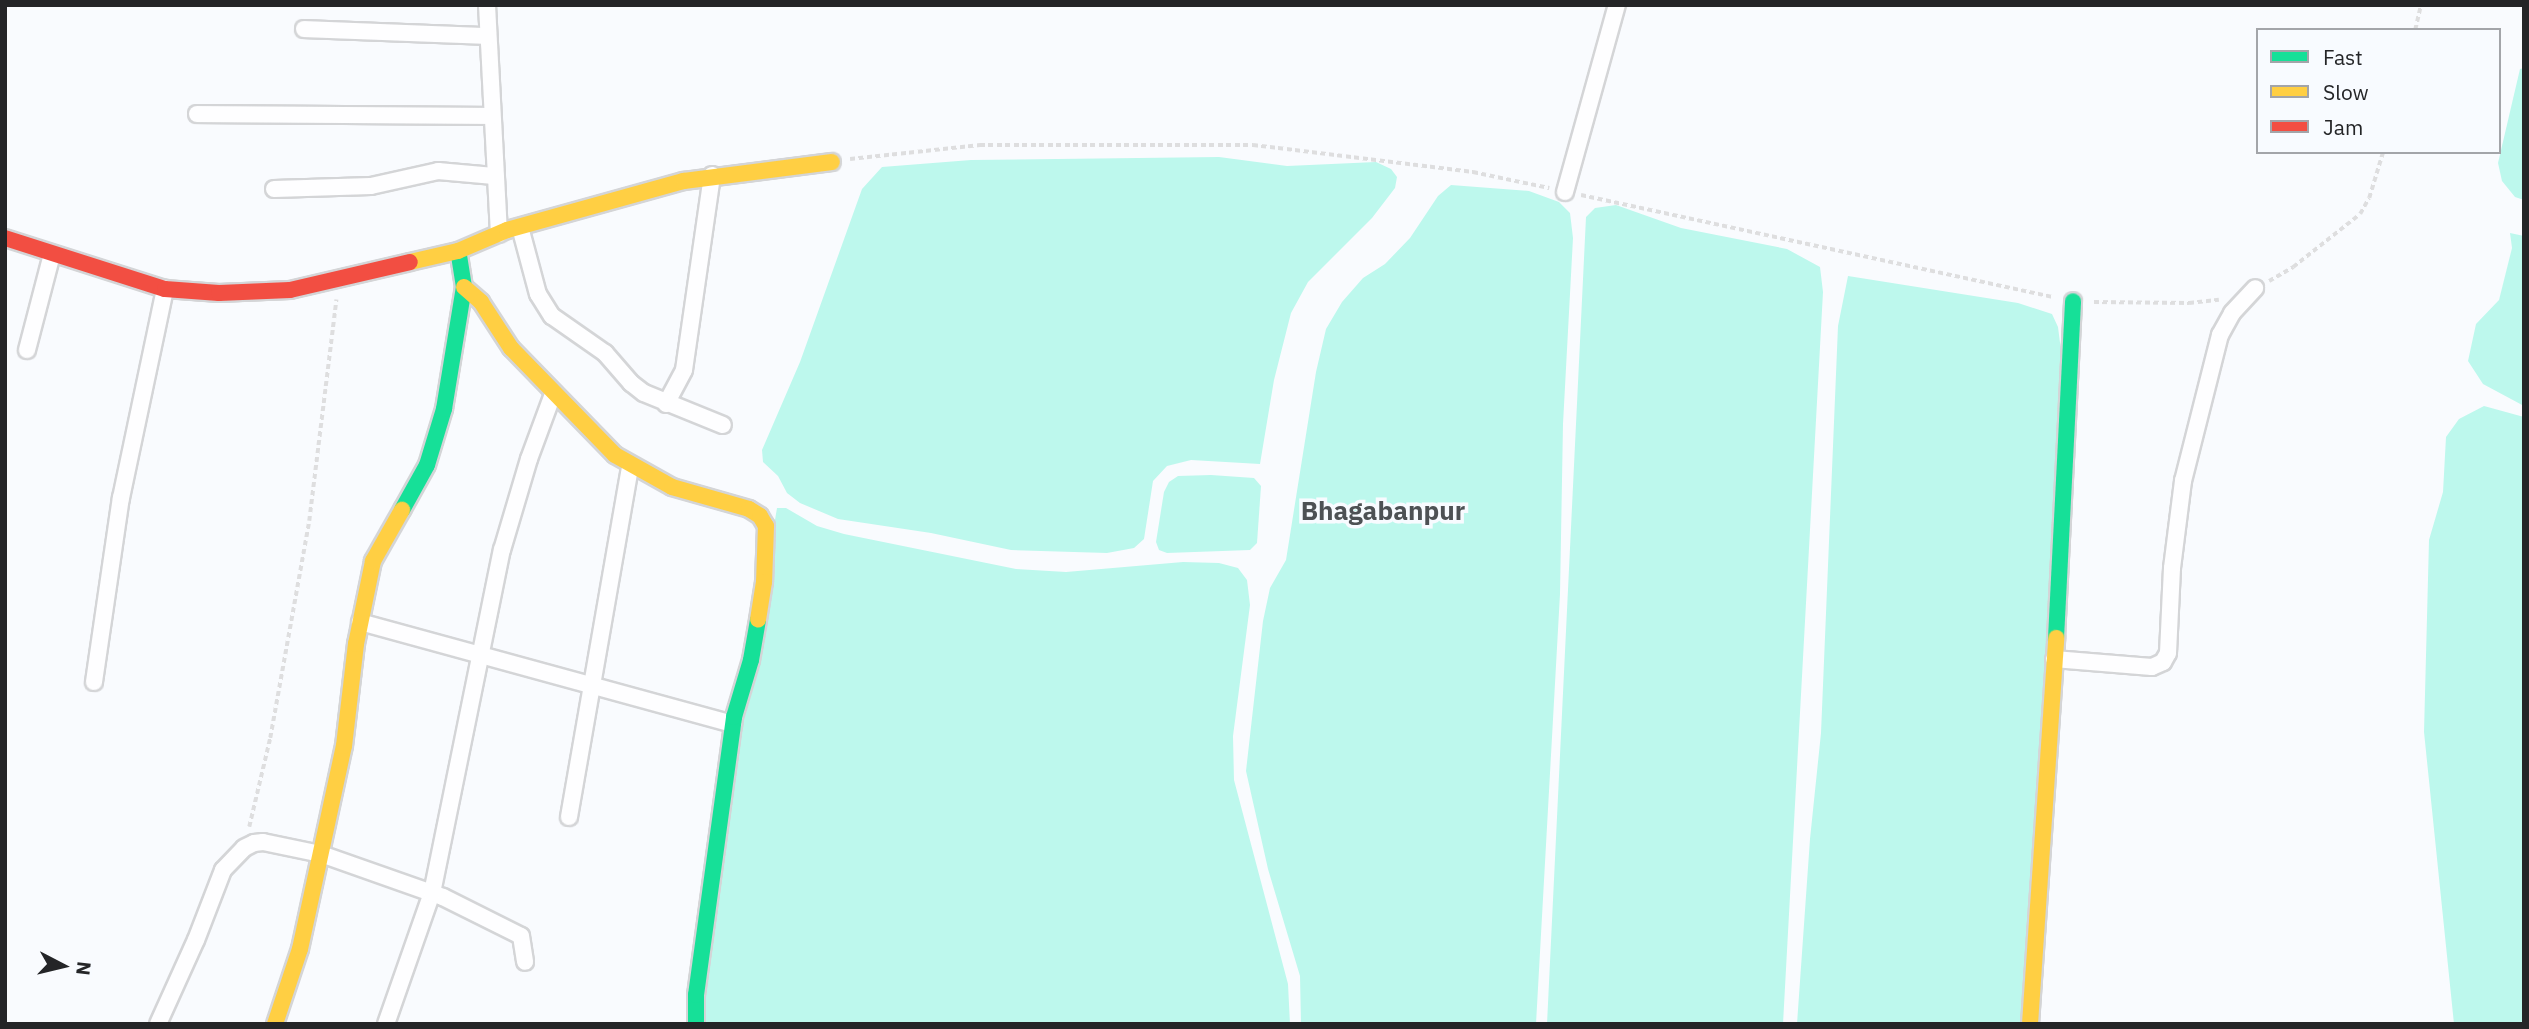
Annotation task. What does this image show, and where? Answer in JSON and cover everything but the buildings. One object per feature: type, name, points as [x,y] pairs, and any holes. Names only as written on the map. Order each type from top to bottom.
[{"type":"street","points":[[487,5],[499,234]]},
{"type":"street","points":[[1565,191],[1617,5]]},
{"type":"street","points":[[304,29],[488,36]]},
{"type":"street","points":[[197,114],[491,116]]},
{"type":"street","points":[[5,238],[165,289],[219,293],[290,290],[458,251],[520,227],[712,175],[832,162]]},
{"type":"street","points":[[274,189],[371,186],[438,171],[494,176]]},
{"type":"street","points":[[666,404],[680,382],[686,361],[712,175]]},
{"type":"street","points":[[520,227],[544,307],[605,353],[631,383],[666,404],[723,425]]},
{"type":"street","points":[[275,1024],[300,949],[344,746],[360,622],[373,561],[391,524],[414,491],[434,442],[456,348],[464,287],[458,251]]},
{"type":"street","points":[[27,350],[52,254]]},
{"type":"street","points":[[464,287],[481,302],[511,348],[603,446],[630,466],[672,487],[749,509],[760,516],[766,526],[764,582],[751,660],[733,724],[696,995],[696,1024]]},
{"type":"street","points":[[2054,659],[2152,667],[2163,662],[2168,653],[2173,558],[2186,468],[2220,335],[2232,313],[2255,288]]},
{"type":"street","points":[[94,682],[121,498],[165,289]]},
{"type":"street","points":[[2030,1024],[2054,659],[2073,301]]},
{"type":"street","points":[[386,1024],[432,893],[502,550],[529,459],[553,394]]},
{"type":"street","points":[[569,817],[630,466]]},
{"type":"street","points":[[360,622],[733,724]]},
{"type":"street","points":[[158,1024],[196,940],[223,870],[244,848],[263,842],[321,854],[432,893],[514,930],[522,936],[525,962]]},
{"type":"path","points":[[2415,28],[2421,5]]},
{"type":"path","points":[[832,162],[981,145],[1252,145],[1473,172],[2073,301],[2189,303],[2225,298]]},
{"type":"path","points":[[2255,288],[2292,267],[2360,214],[2372,190],[2382,154]]},
{"type":"path","points":[[244,848],[270,738],[309,521],[337,309],[336,297]]},
{"type":"shaded area","points":[[2524,68],[2524,200],[2515,197],[2502,181],[2498,163],[2520,69]]},
{"type":"shaded area","points":[[1219,157],[1287,166],[1376,162],[1391,169],[1397,177],[1395,188],[1372,218],[1308,282],[1291,313],[1274,380],[1260,464],[1191,460],[1167,466],[1153,481],[1144,539],[1134,548],[1107,553],[1011,550],[931,533],[838,519],[800,503],[787,493],[778,476],[763,462],[762,450],[800,362],[862,189],[882,167],[971,160]]},
{"type":"shaded area","points":[[1451,185],[1529,191],[1559,202],[1570,213],[1573,238],[1563,424],[1560,594],[1536,1024],[1301,1024],[1300,976],[1268,869],[1246,771],[1263,621],[1270,588],[1286,560],[1316,372],[1326,329],[1342,302],[1363,278],[1385,264],[1410,238],[1438,196]]},
{"type":"shaded area","points":[[1616,205],[1681,228],[1787,249],[1820,267],[1823,292],[1783,1024],[1547,1024],[1586,217],[1595,208]]},
{"type":"shaded area","points":[[2510,233],[2524,236],[2524,406],[2483,384],[2468,361],[2476,324],[2499,300],[2512,248]]},
{"type":"shaded area","points":[[1848,276],[2018,303],[2052,314],[2058,327],[2062,358],[2030,1024],[1797,1024],[1810,839],[1821,733],[1838,326]]},
{"type":"shaded area","points":[[2484,406],[2524,417],[2524,1024],[2454,1024],[2424,732],[2429,540],[2443,492],[2446,437],[2459,419]]},
{"type":"shaded area","points":[[1178,476],[1254,478],[1261,486],[1257,543],[1250,550],[1167,553],[1159,550],[1156,542],[1164,492],[1169,482]]},
{"type":"shaded area","points":[[777,508],[786,508],[817,526],[844,534],[1016,569],[1066,572],[1183,562],[1219,563],[1238,568],[1247,580],[1250,605],[1233,736],[1234,780],[1288,984],[1290,1024],[701,1024],[729,792]]},
{"type":"traffic: fast","points":[[402,510],[427,465],[444,409],[464,287],[458,251]]},
{"type":"traffic: fast","points":[[2056,638],[2073,301]]},
{"type":"traffic: fast","points":[[696,1024],[696,995],[734,717],[751,660],[758,620]]},
{"type":"traffic: slow","points":[[410,262],[458,251],[507,230],[684,181],[832,162]]},
{"type":"traffic: slow","points":[[464,287],[481,302],[511,348],[615,455],[672,487],[749,509],[760,516],[766,526],[764,582],[758,620]]},
{"type":"traffic: slow","points":[[275,1024],[300,949],[344,746],[356,644],[373,561],[402,510]]},
{"type":"traffic: slow","points":[[2030,1024],[2056,638]]},
{"type":"traffic: jam","points":[[5,238],[165,289],[219,293],[290,290],[410,262]]},
{"type":"district","name":"Bhagabanpur","points":[[1383,511]]}]
